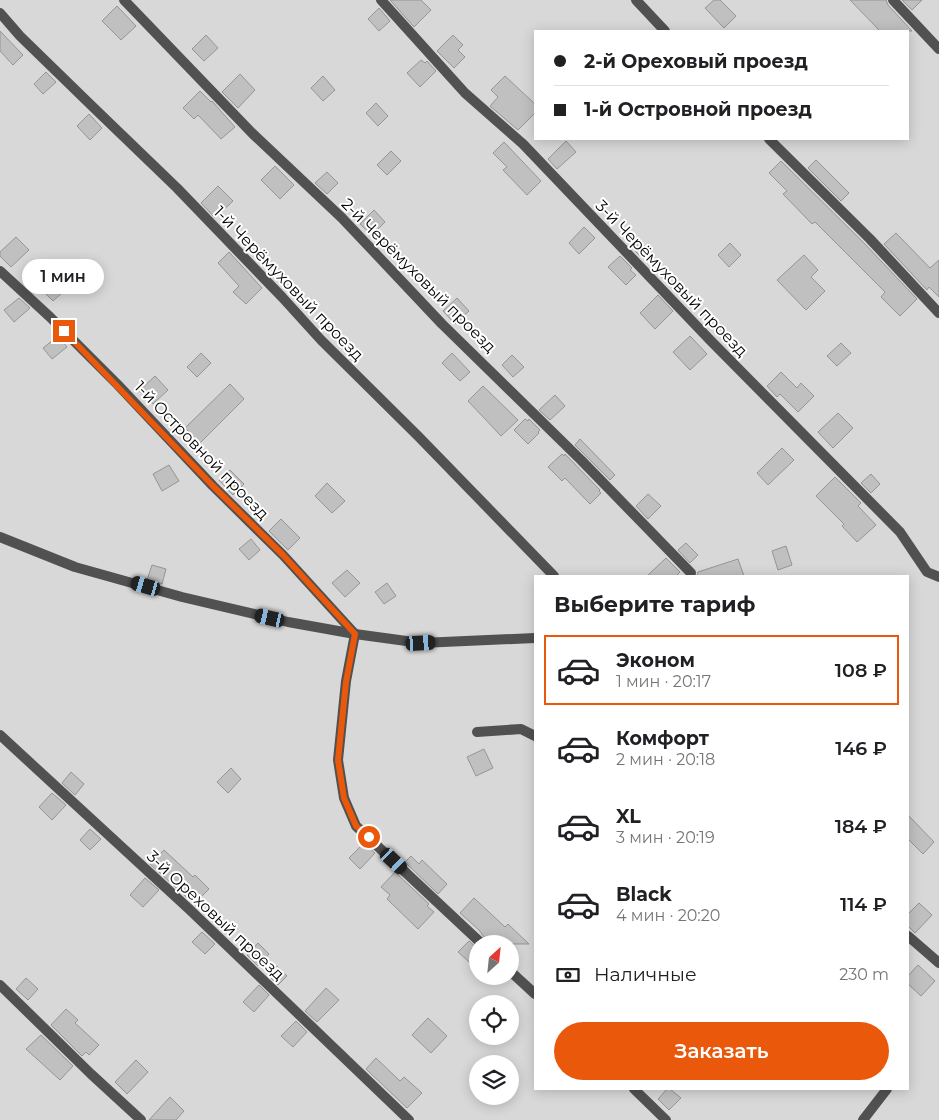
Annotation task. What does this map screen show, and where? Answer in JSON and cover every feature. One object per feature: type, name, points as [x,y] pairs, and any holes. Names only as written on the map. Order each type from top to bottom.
[{"type":"street","name":"2-й Черёмуховый проезд","points":[[124,0],[254,134],[342,218],[442,324],[581,460],[691,573]]},
{"type":"street","name":"3-й Черёмуховый проезд","points":[[381,0],[465,93],[523,144],[710,340],[900,532],[927,572],[939,577]]},
{"type":"street","points":[[636,0],[664,30]]},
{"type":"street","points":[[892,0],[939,50]]},
{"type":"street","name":"1-й Черёмуховый проезд","points":[[0,13],[54,69],[177,188],[321,340],[437,455],[553,575]]},
{"type":"street","points":[[771,140],[870,239],[939,313]]},
{"type":"street","name":"1-й Островной проезд","points":[[0,271],[50,317],[118,385],[213,486],[283,555],[355,634]]},
{"type":"street","points":[[0,536],[75,566],[182,596],[288,622],[421,643],[534,638]]},
{"type":"street","points":[[355,634],[346,682],[338,760],[344,798],[356,826],[472,935]]},
{"type":"street","points":[[477,732],[521,729],[534,736]]},
{"type":"street","name":"3-й Ореховый проезд","points":[[0,735],[189,909],[409,1120]]},
{"type":"street","points":[[909,937],[939,963]]},
{"type":"street","points":[[519,979],[534,993]]},
{"type":"street","points":[[0,986],[141,1120]]},
{"type":"street","points":[[635,1090],[666,1120]]},
{"type":"street","points":[[863,1120],[886,1090]]},
{"type":"shaded area","points":[[0,0],[939,0],[939,1120],[0,1120]]},
{"type":"building","points":[[390,0],[421,0],[431,10],[414,27]]},
{"type":"building","points":[[714,0],[720,0],[736,16],[724,28],[705,8]]},
{"type":"building","points":[[850,0],[886,0],[888,5],[912,31],[879,30]]},
{"type":"building","points":[[902,0],[922,0],[912,10]]},
{"type":"building","points":[[117,6],[136,26],[121,40],[102,21]]},
{"type":"building","points":[[379,8],[390,21],[379,31],[368,19]]},
{"type":"building","points":[[0,31],[23,55],[13,65],[0,51]]},
{"type":"building","points":[[206,35],[218,48],[204,61],[192,49]]},
{"type":"building","points":[[453,35],[463,45],[458,50],[465,57],[454,68],[437,51]]},
{"type":"building","points":[[421,60],[425,63],[427,61],[436,71],[420,87],[407,73]]},
{"type":"building","points":[[46,72],[56,82],[43,94],[34,84]]},
{"type":"building","points":[[240,74],[255,90],[238,108],[222,92]]},
{"type":"building","points":[[323,76],[335,90],[323,101],[311,88]]},
{"type":"building","points":[[505,76],[534,103],[534,114],[518,130],[490,106],[498,97],[491,90]]},
{"type":"building","points":[[200,91],[212,101],[235,127],[221,139],[198,115],[194,119],[183,108]]},
{"type":"building","points":[[376,103],[388,116],[378,126],[366,113]]},
{"type":"building","points":[[89,114],[102,128],[90,140],[77,126]]},
{"type":"building","points":[[566,141],[576,152],[557,169],[548,159]]},
{"type":"building","points":[[504,142],[541,181],[527,195],[503,170],[507,167],[493,153]]},
{"type":"building","points":[[391,151],[401,161],[387,175],[377,165]]},
{"type":"building","points":[[816,160],[849,193],[841,201],[808,168]]},
{"type":"building","points":[[781,161],[865,244],[917,299],[900,316],[881,297],[885,292],[815,222],[812,224],[783,194],[787,191],[769,173]]},
{"type":"building","points":[[275,166],[294,185],[280,199],[261,180]]},
{"type":"building","points":[[327,172],[338,183],[327,194],[315,183]]},
{"type":"building","points":[[218,186],[233,201],[215,218],[201,203]]},
{"type":"building","points":[[374,210],[385,222],[372,235],[360,224]]},
{"type":"building","points":[[584,227],[595,238],[579,254],[569,243]]},
{"type":"building","points":[[896,233],[930,268],[939,260],[939,297],[929,287],[927,290],[884,244]]},
{"type":"building","points":[[16,237],[29,250],[11,267],[0,256],[0,252]]},
{"type":"building","points":[[638,239],[649,251],[642,258],[630,246]]},
{"type":"building","points":[[730,243],[741,255],[729,267],[718,255]]},
{"type":"building","points":[[229,252],[262,288],[246,304],[233,292],[239,286],[218,263]]},
{"type":"building","points":[[804,255],[818,270],[811,277],[825,291],[806,310],[777,280]]},
{"type":"building","points":[[620,256],[636,275],[626,285],[608,267]]},
{"type":"building","points":[[51,279],[63,292],[53,301],[41,289]]},
{"type":"building","points":[[658,295],[673,311],[655,329],[640,313]]},
{"type":"building","points":[[19,298],[30,308],[14,322],[4,310]]},
{"type":"building","points":[[457,298],[469,311],[455,324],[443,311]]},
{"type":"building","points":[[58,336],[67,347],[52,359],[43,348]]},
{"type":"building","points":[[690,336],[707,354],[690,370],[673,352]]},
{"type":"building","points":[[841,343],[851,353],[837,366],[827,356]]},
{"type":"building","points":[[201,353],[211,363],[197,377],[187,367]]},
{"type":"building","points":[[452,353],[470,372],[460,381],[442,363]]},
{"type":"building","points":[[512,355],[524,367],[513,377],[502,365]]},
{"type":"building","points":[[781,372],[797,388],[801,383],[814,396],[798,412],[780,394],[777,397],[767,386]]},
{"type":"building","points":[[155,376],[168,390],[153,404],[139,391]]},
{"type":"building","points":[[230,384],[244,399],[200,443],[185,428]]},
{"type":"building","points":[[483,386],[518,420],[501,436],[468,401]]},
{"type":"building","points":[[555,395],[565,406],[550,420],[539,410]]},
{"type":"building","points":[[838,413],[853,428],[833,448],[818,432]]},
{"type":"building","points":[[525,419],[528,421],[529,419],[540,430],[528,444],[514,430]]},
{"type":"building","points":[[580,439],[615,475],[610,480],[575,445]]},
{"type":"building","points":[[782,448],[794,460],[768,485],[757,473]]},
{"type":"building","points":[[562,454],[564,456],[565,454],[600,490],[601,493],[590,504],[565,478],[562,481],[548,467]]},
{"type":"building","points":[[169,465],[179,481],[162,491],[153,474]]},
{"type":"building","points":[[230,470],[244,484],[233,495],[219,480]]},
{"type":"building","points":[[871,474],[880,484],[871,493],[861,483]]},
{"type":"building","points":[[835,477],[861,503],[858,506],[876,525],[857,542],[842,526],[844,524],[816,496]]},
{"type":"building","points":[[327,483],[345,501],[332,513],[315,496]]},
{"type":"building","points":[[648,494],[661,506],[648,519],[636,506]]},
{"type":"building","points":[[281,519],[300,538],[288,550],[269,531]]},
{"type":"building","points":[[251,539],[260,550],[249,560],[239,549]]},
{"type":"building","points":[[686,543],[698,555],[690,563],[678,550]]},
{"type":"building","points":[[786,546],[792,565],[778,570],[772,551]]},
{"type":"building","points":[[666,558],[680,572],[677,575],[648,575]]},
{"type":"building","points":[[738,559],[744,575],[697,575],[698,572]]},
{"type":"building","points":[[152,565],[166,569],[162,584],[147,580]]},
{"type":"building","points":[[347,570],[360,583],[345,597],[332,583]]},
{"type":"building","points":[[387,583],[396,596],[384,604],[375,592]]},
{"type":"building","points":[[484,749],[493,768],[476,776],[467,757]]},
{"type":"building","points":[[231,768],[241,779],[228,793],[217,782]]},
{"type":"building","points":[[71,772],[84,784],[75,795],[62,783]]},
{"type":"building","points":[[52,793],[66,805],[52,820],[39,807]]},
{"type":"building","points":[[909,816],[934,842],[923,854],[909,840]]},
{"type":"building","points":[[90,829],[101,839],[90,850],[80,840]]},
{"type":"building","points":[[364,843],[375,853],[360,869],[349,858]]},
{"type":"building","points":[[164,850],[209,889],[194,904],[150,864]]},
{"type":"building","points":[[411,856],[419,864],[422,860],[447,884],[438,894],[405,862]]},
{"type":"building","points":[[395,872],[429,904],[427,906],[434,912],[418,929],[387,899],[390,895],[381,887]]},
{"type":"building","points":[[145,878],[159,890],[143,907],[130,895]]},
{"type":"building","points":[[474,898],[505,927],[508,924],[529,944],[519,944],[519,935],[483,935],[460,913]]},
{"type":"building","points":[[919,903],[932,915],[915,933],[909,927],[909,913]]},
{"type":"building","points":[[202,932],[215,944],[205,954],[192,942]]},
{"type":"building","points":[[469,941],[469,962],[458,952]]},
{"type":"building","points":[[258,943],[269,954],[258,966],[247,955]]},
{"type":"building","points":[[918,965],[935,981],[921,996],[909,985],[909,975]]},
{"type":"building","points":[[277,966],[287,976],[278,985],[268,975]]},
{"type":"building","points":[[26,978],[38,989],[28,1000],[16,989]]},
{"type":"building","points":[[259,985],[269,995],[254,1012],[243,1002]]},
{"type":"building","points":[[326,988],[339,1000],[317,1022],[305,1011]]},
{"type":"building","points":[[66,1009],[78,1020],[75,1023],[99,1045],[89,1055],[86,1052],[82,1056],[51,1025]]},
{"type":"building","points":[[428,1018],[447,1036],[431,1053],[412,1035]]},
{"type":"building","points":[[296,1021],[307,1032],[293,1047],[281,1036]]},
{"type":"building","points":[[41,1035],[73,1066],[60,1080],[26,1049]]},
{"type":"building","points":[[376,1058],[400,1081],[404,1077],[422,1093],[407,1108],[366,1069]]},
{"type":"building","points":[[136,1060],[148,1072],[127,1094],[115,1082]]},
{"type":"building","points":[[666,1090],[671,1090],[681,1098],[669,1110],[658,1099]]},
{"type":"building","points":[[170,1097],[184,1111],[176,1120],[149,1120]]},
{"type":"route","points":[[64,331],[118,385],[213,486],[283,555],[355,634],[346,682],[338,760],[344,798],[356,826],[369,837]]}]
